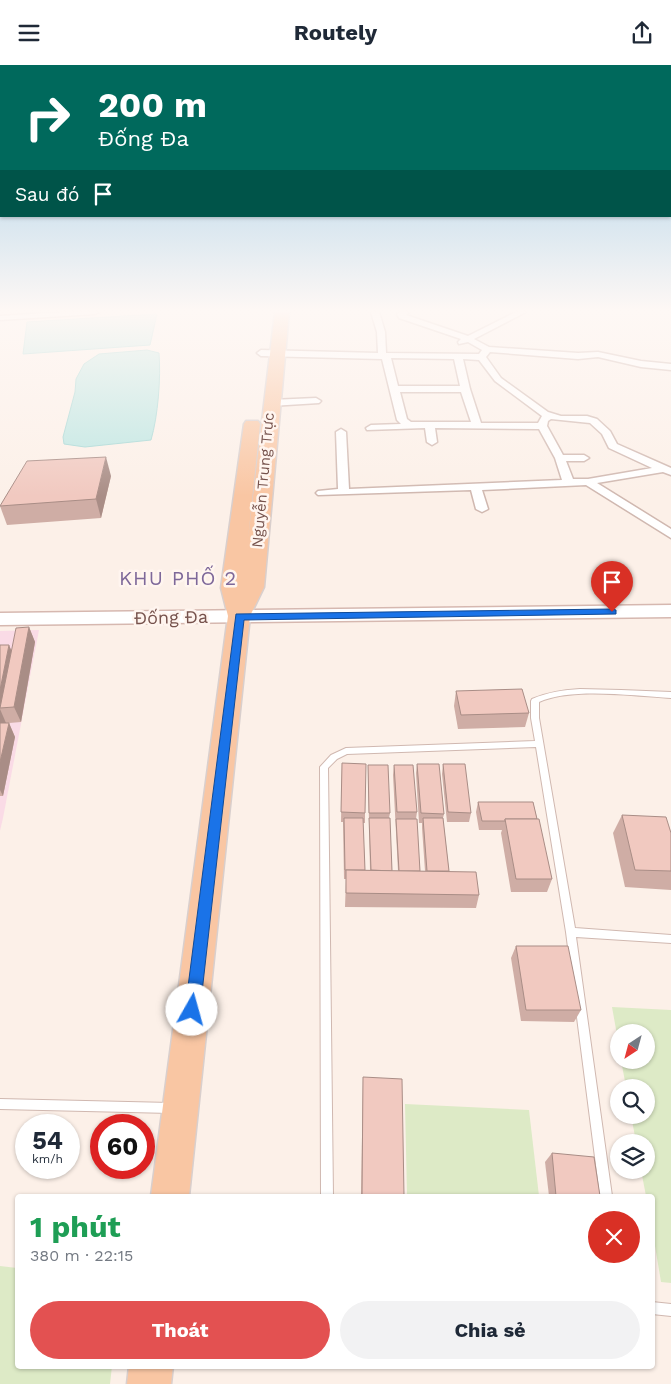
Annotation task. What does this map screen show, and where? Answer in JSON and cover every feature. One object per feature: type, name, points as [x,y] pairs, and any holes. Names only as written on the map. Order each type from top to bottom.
[{"type":"main road","name":"Nguyễn Trung Trực","points":[[239,616],[232,587],[259,374]]},
{"type":"main road","name":"Nguyễn Trung Trực","points":[[170,1194],[239,616],[253,587],[270,403],[268,374]]},
{"type":"main road","points":[[149,1384],[151,1369]]},
{"type":"street","points":[[389,374],[402,420],[409,425]]},
{"type":"street","points":[[462,374],[477,425]]},
{"type":"street","points":[[491,374],[500,383],[533,403],[544,414],[553,417],[579,418],[598,422],[608,433],[613,446],[667,471]]},
{"type":"street","points":[[394,389],[465,389]]},
{"type":"street","points":[[270,403],[316,401]]},
{"type":"street","points":[[553,417],[543,421],[542,426],[560,458],[568,482]]},
{"type":"street","points":[[371,428],[409,425],[542,426]]},
{"type":"street","points":[[429,425],[432,442]]},
{"type":"street","points":[[341,432],[344,492]]},
{"type":"street","points":[[560,458],[584,458]]},
{"type":"street","points":[[322,493],[589,482],[597,479],[667,471]]},
{"type":"street","points":[[589,482],[671,534]]},
{"type":"street","points":[[476,487],[482,509]]},
{"type":"street","name":"Đống Đa","points":[[0,619],[671,611]]},
{"type":"lane","points":[[606,1194],[571,931],[535,718],[535,701],[542,696],[571,692],[671,695]]},
{"type":"lane","points":[[327,1194],[324,767],[334,757],[346,751],[540,744]]},
{"type":"lane","points":[[571,931],[671,939]]},
{"type":"lane","points":[[0,1105],[180,1108]]},
{"type":"lane","points":[[655,1307],[671,1310]]},
{"type":"shaded area","points":[[39,630],[3,818],[0,831],[0,631]]},
{"type":"green space","points":[[612,1007],[671,1010],[671,1283],[661,1282],[655,1246],[655,1194],[646,1194],[643,1179],[655,1179],[655,1134],[635,1134],[633,1124],[655,1124],[655,1079],[625,1079],[623,1069],[655,1069],[655,1024],[615,1024]]},
{"type":"green space","points":[[405,1104],[529,1110],[539,1194],[407,1194]]},
{"type":"green space","points":[[0,1266],[15,1268],[15,1369],[112,1369],[110,1384],[0,1384]]},
{"type":"water","points":[[79,374],[160,374],[157,409],[151,440],[85,447],[64,444],[63,437],[75,392],[76,379]]},
{"type":"building","points":[[106,457],[96,499],[0,506],[27,461]]},
{"type":"building","points":[[29,627],[14,707],[0,708],[16,628]]},
{"type":"building","points":[[0,645],[9,645],[0,690]]},
{"type":"building","points":[[522,689],[529,713],[461,715],[456,691]]},
{"type":"building","points":[[0,723],[9,723],[0,762]]},
{"type":"building","points":[[342,763],[366,764],[365,813],[341,812]]},
{"type":"building","points":[[417,764],[439,764],[444,814],[421,813]]},
{"type":"building","points":[[443,764],[465,764],[471,813],[448,812]]},
{"type":"building","points":[[368,765],[388,765],[390,813],[369,813]]},
{"type":"building","points":[[394,765],[413,765],[417,812],[397,812]]},
{"type":"building","points":[[478,802],[533,802],[537,819],[482,821]]},
{"type":"building","points":[[622,815],[666,817],[671,833],[671,871],[635,870]]},
{"type":"building","points":[[344,818],[363,818],[365,870],[345,870]]},
{"type":"building","points":[[369,818],[390,818],[392,871],[371,870]]},
{"type":"building","points":[[423,818],[443,818],[449,871],[427,871]]},
{"type":"building","points":[[396,819],[417,819],[420,871],[399,871]]},
{"type":"building","points":[[505,819],[539,819],[552,879],[516,879]]},
{"type":"building","points":[[346,870],[476,872],[479,895],[346,893]]},
{"type":"building","points":[[516,946],[568,946],[581,1010],[526,1010]]},
{"type":"building","points":[[363,1077],[402,1079],[404,1194],[362,1194]]},
{"type":"building","points":[[552,1153],[594,1157],[600,1194],[556,1194]]},
{"type":"district","name":"KHU PHỐ 2","points":[[178,578]]},
{"type":"route","points":[[192,1010],[239,616],[612,612]]}]
